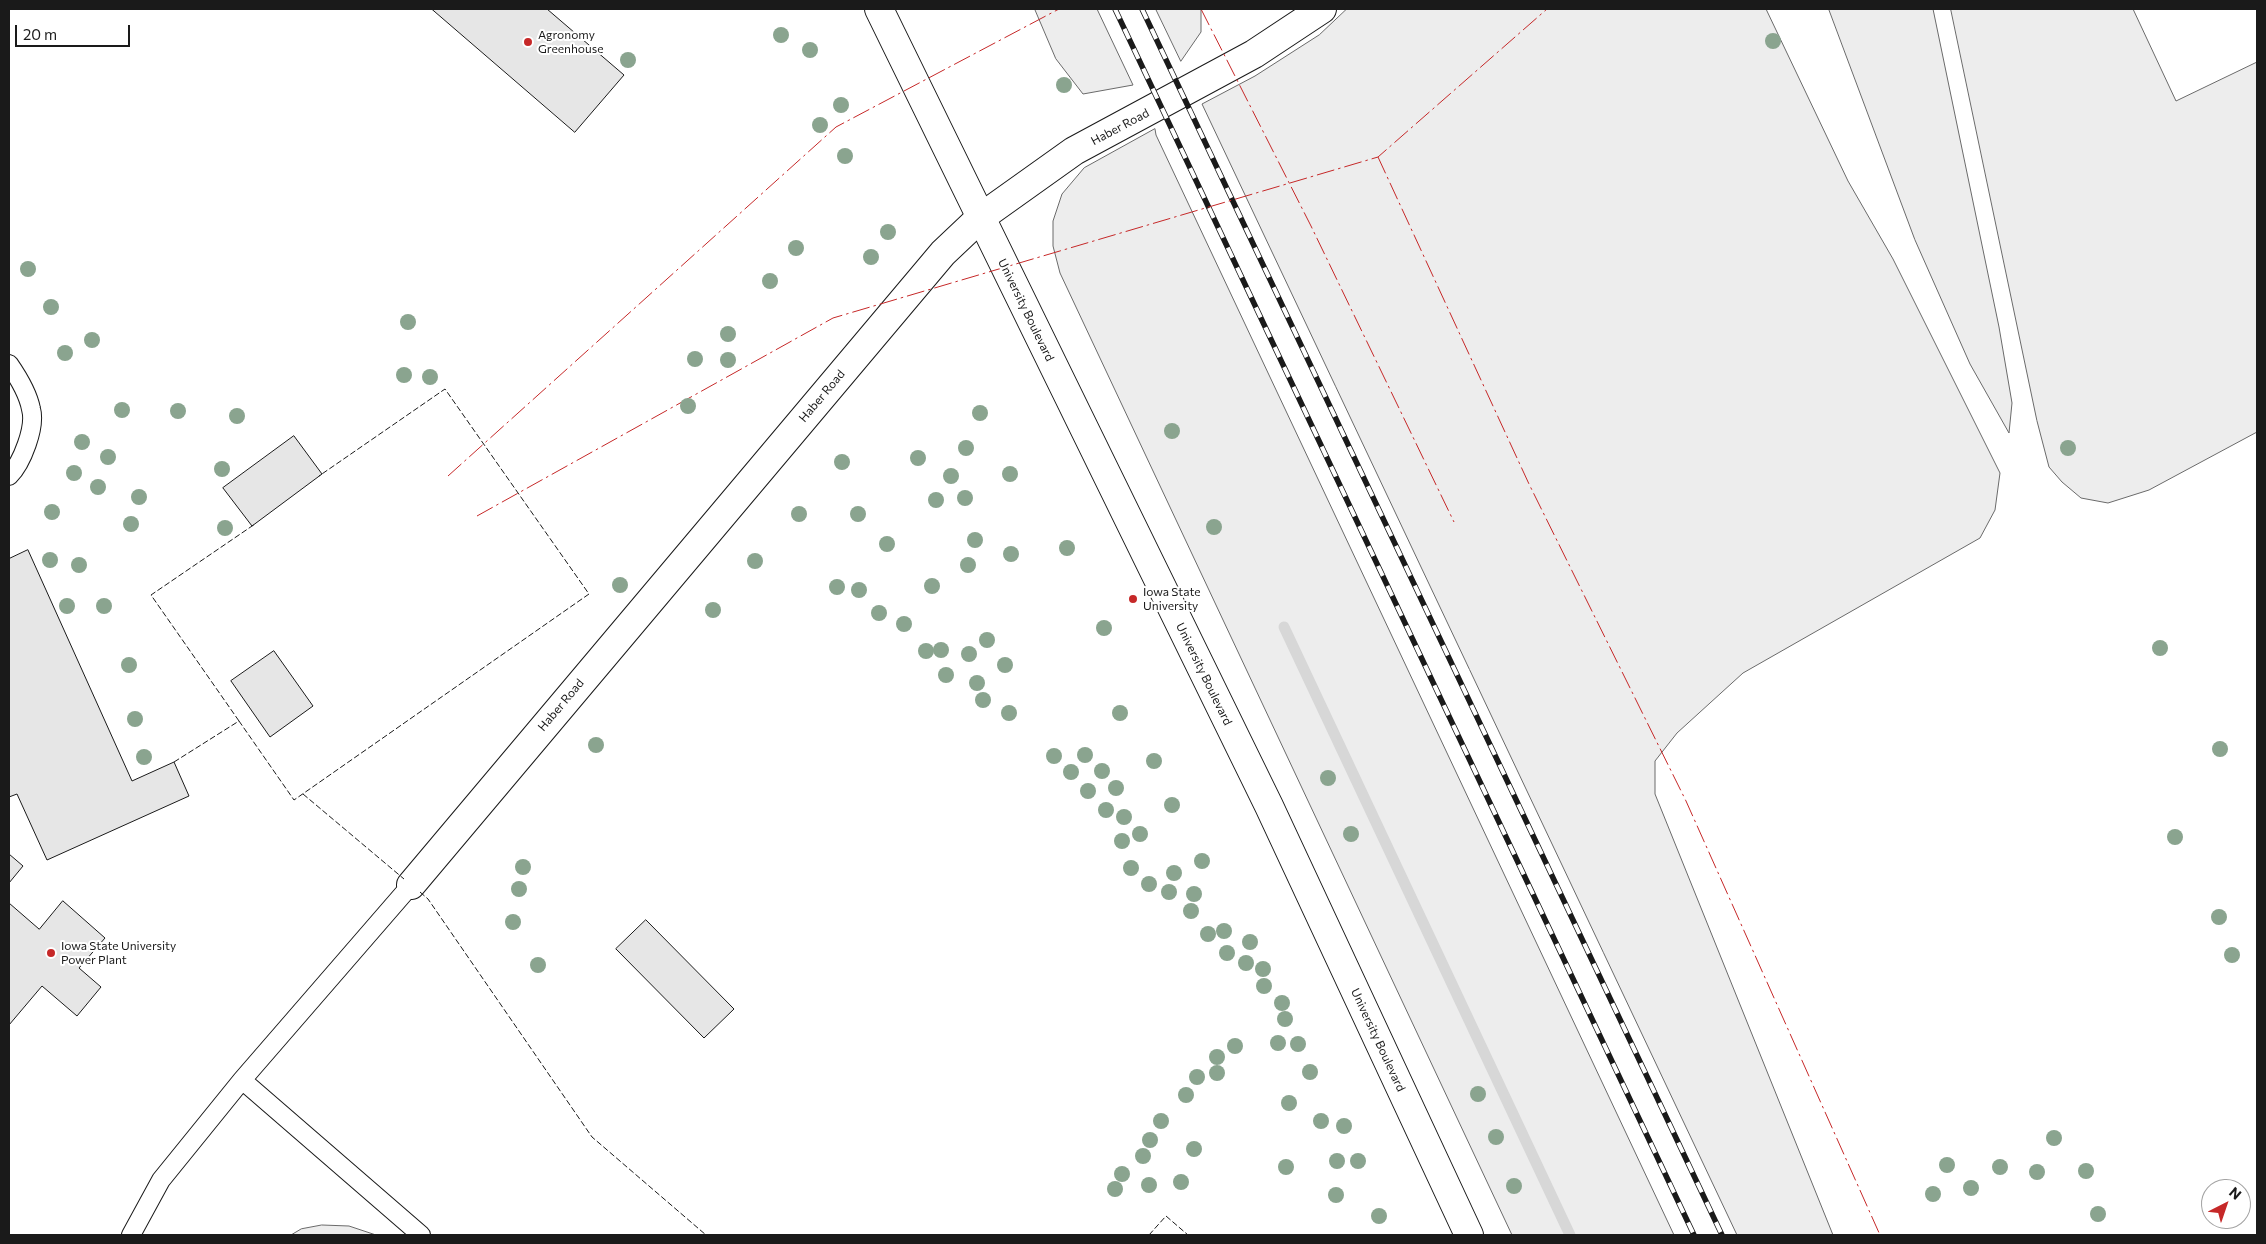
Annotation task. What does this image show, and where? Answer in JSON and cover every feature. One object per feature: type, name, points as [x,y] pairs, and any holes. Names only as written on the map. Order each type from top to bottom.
[{"type":"main road","name":"University Boulevard","points":[[879,9],[1269,806],[1469,1235]]},
{"type":"main road","name":"Haber Road","points":[[411,885],[943,253],[980,218],[1074,151],[1254,54],[1322,9]]},
{"type":"lane","points":[[9,364],[17,375],[32,410],[27,448],[9,476]]},
{"type":"lane","points":[[131,1235],[161,1180],[242,1080],[411,885]]},
{"type":"lane","points":[[242,1080],[421,1235]]},
{"type":"shaded area","points":[[1035,9],[1097,9],[1133,85],[1083,94],[1056,59]]},
{"type":"shaded area","points":[[1156,9],[1201,9],[1201,32],[1181,61]]},
{"type":"shaded area","points":[[1347,9],[1766,9],[1848,181],[1893,259],[2000,473],[1995,510],[1980,538],[1743,673],[1677,733],[1655,761],[1655,794],[1833,1235],[1737,1235],[1202,104],[1255,76],[1319,35]]},
{"type":"shaded area","points":[[1829,9],[1933,9],[1999,327],[2012,403],[2009,433],[1970,364],[1915,240]]},
{"type":"shaded area","points":[[1951,9],[2133,9],[2176,101],[2257,62],[2257,432],[2149,490],[2108,503],[2081,498],[2062,482],[2049,467],[2037,421]]},
{"type":"shaded area","points":[[1155,129],[1156,135],[1674,1235],[1512,1235],[1060,273],[1053,246],[1053,221],[1062,194],[1084,168]]},
{"type":"shaded area","points":[[322,1225],[349,1226],[376,1235],[291,1235],[301,1229]]},
{"type":"building","name":"Agronomy Greenhouse","points":[[432,9],[547,9],[624,75],[575,132]]},
{"type":"building","points":[[294,436],[322,474],[252,526],[223,488]]},
{"type":"building","points":[[28,550],[132,781],[174,762],[189,796],[47,860],[17,794],[9,797],[9,559]]},
{"type":"building","points":[[274,651],[313,706],[270,737],[231,681]]},
{"type":"building","points":[[9,854],[23,866],[9,883]]},
{"type":"building","name":"Iowa State University Power Plant","points":[[63,901],[105,938],[79,968],[101,987],[77,1016],[42,986],[9,1025],[9,903],[39,929]]},
{"type":"building","points":[[646,920],[734,1009],[704,1038],[616,949]]},
{"type":"waterway","points":[[1284,627],[1570,1235]]},
{"type":"railway","points":[[1115,9],[1694,1235]]},
{"type":"railway","points":[[1142,9],[1722,1235]]},
{"type":"fence","points":[[174,762],[239,721],[294,800],[589,594],[445,389],[319,476]]},
{"type":"fence","points":[[239,721],[151,595],[255,524]]},
{"type":"fence","points":[[303,794],[404,879]]},
{"type":"fence","points":[[420,892],[428,899],[592,1137],[706,1235]]},
{"type":"fence","points":[[1149,1235],[1166,1216],[1188,1235]]},
{"type":"power","points":[[448,476],[836,127],[1059,9]]},
{"type":"power","points":[[1201,9],[1311,226],[1454,522]]},
{"type":"power","points":[[477,516],[833,318],[1378,157],[1547,9]]},
{"type":"power","points":[[1378,157],[1529,484],[1686,801],[1880,1235]]},
{"type":"place","name":"Agronomy Greenhouse","points":[[528,42]]},
{"type":"place","name":"Iowa State University","points":[[1133,599]]},
{"type":"place","name":"Iowa State University Power Plant","points":[[51,953]]}]
